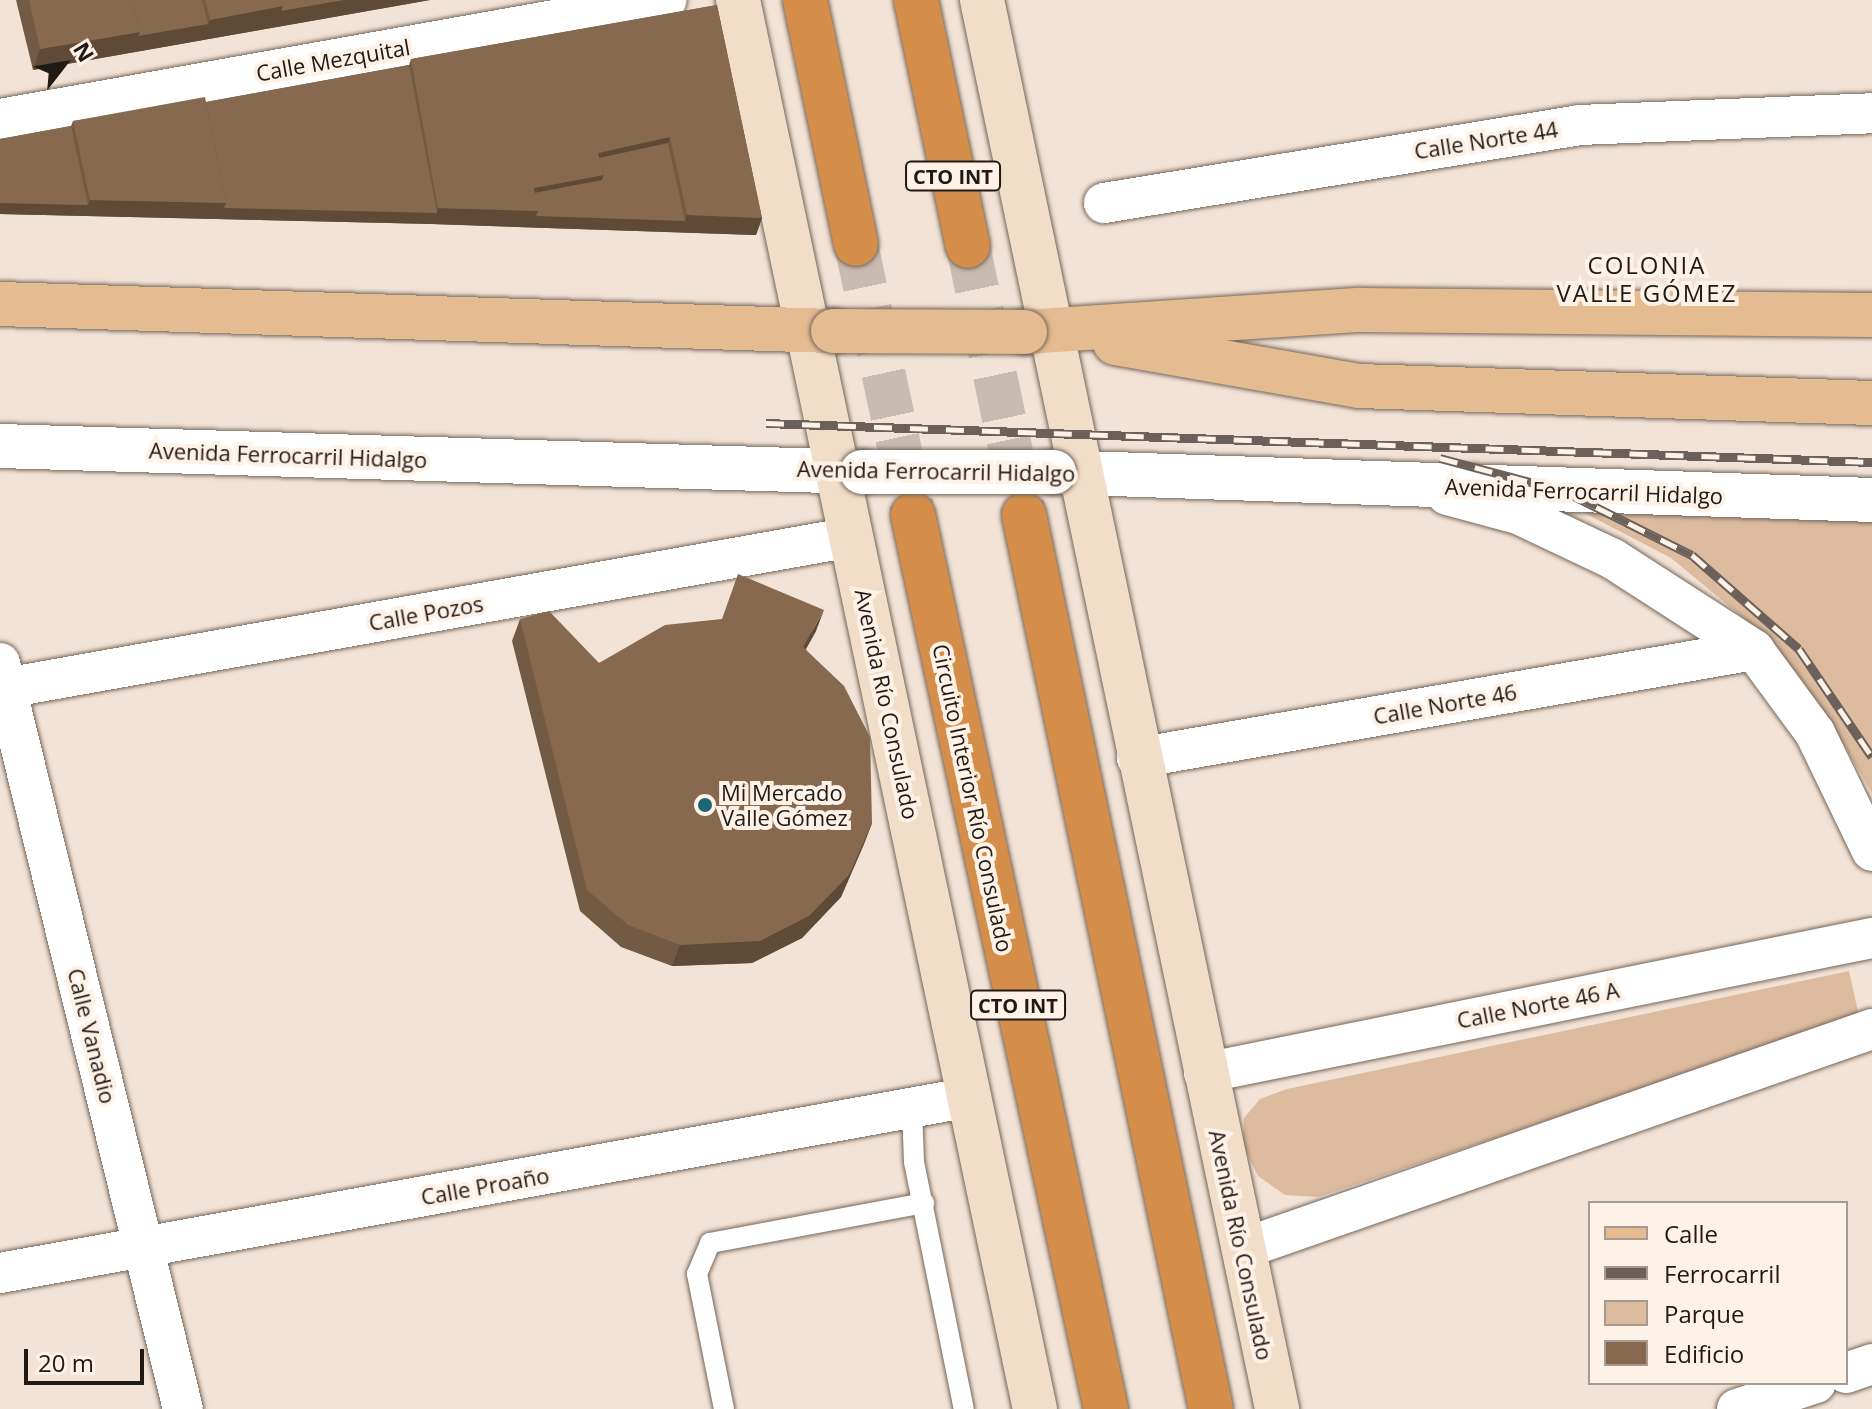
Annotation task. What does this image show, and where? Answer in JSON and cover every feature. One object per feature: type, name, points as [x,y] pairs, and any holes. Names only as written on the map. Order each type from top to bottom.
[{"type":"highway","points":[[805,0],[856,244]]},
{"type":"highway","name":"CTO INT","points":[[916,0],[968,246]]},
{"type":"highway","name":"Circuito Interior Río Consulado","points":[[913,515],[1106,1409]]},
{"type":"highway","points":[[1024,515],[1211,1409]]},
{"type":"main road","name":"Avenida Río Consulado","points":[[738,0],[820,332],[850,472],[852,537],[1035,1409]]},
{"type":"main road","name":"Avenida Río Consulado","points":[[982,0],[1065,472],[1137,758],[1277,1409]]},
{"type":"main road","points":[[8,302],[820,332],[1038,332],[1360,310],[1872,315]]},
{"type":"main road","points":[[1038,332],[1359,386],[1872,403]]},
{"type":"street","name":"Calle Mezquital","points":[[0,119],[666,0]]},
{"type":"street","name":"Calle Norte 44","points":[[1104,203],[1579,125],[1872,113]]},
{"type":"street","name":"Avenida Ferrocarril Hidalgo","points":[[0,446],[850,472],[1065,472],[1872,500]]},
{"type":"street","points":[[1408,485],[1518,514],[1613,559],[1754,650],[1815,733],[1872,851]]},
{"type":"street","name":"Calle Pozos","points":[[2,680],[852,537]]},
{"type":"street","name":"Calle Norte 46","points":[[1137,758],[1754,650]]},
{"type":"street","name":"Calle Vanadio","points":[[2,680],[183,1409]]},
{"type":"street","name":"Calle Norte 46 A","points":[[1204,1073],[1872,938]]},
{"type":"street","points":[[1242,1249],[1872,1029]]},
{"type":"street","name":"Calle Proaño","points":[[0,1273],[970,1097]]},
{"type":"street","points":[[1848,1372],[1872,1364]]},
{"type":"street","points":[[1737,1409],[1810,1385]]},
{"type":"lane","points":[[912,1109],[924,1203],[964,1409]]},
{"type":"lane","points":[[724,1409],[697,1274],[710,1243],[924,1203]]},
{"type":"green space","points":[[1575,508],[1872,519],[1872,793],[1826,714],[1769,639],[1671,558]]},
{"type":"green space","points":[[1849,971],[1859,1016],[1318,1197],[1285,1195],[1258,1176],[1243,1145],[1244,1118],[1260,1099],[1287,1089]]},
{"type":"building","points":[[29,0],[132,0],[140,32],[40,49]]},
{"type":"building","points":[[132,0],[202,0],[208,24],[138,36],[140,32]]},
{"type":"building","points":[[205,0],[281,0],[283,6],[210,20]]},
{"type":"building","points":[[281,0],[344,0],[281,11]]},
{"type":"building","points":[[717,5],[762,218],[687,215],[670,137],[598,153],[604,175],[534,188],[538,211],[438,208],[411,59]]},
{"type":"building","points":[[409,65],[437,213],[224,208],[226,203],[206,102]]},
{"type":"building","points":[[205,97],[226,203],[90,200],[73,121]]},
{"type":"building","points":[[71,126],[88,205],[0,203],[0,139]]},
{"type":"building","points":[[668,143],[685,221],[536,216],[538,211],[534,193],[602,180],[604,175],[599,158]]},
{"type":"building","points":[[738,574],[824,610],[803,647],[844,686],[870,737],[872,823],[849,875],[809,916],[760,941],[680,945],[628,925],[587,890],[520,619],[549,611],[599,663],[665,625],[722,619]]},
{"type":"tunnel","points":[[856,244],[912,507]]},
{"type":"tunnel","points":[[968,246],[1023,509]]},
{"type":"railway","points":[[766,423],[1872,462]]},
{"type":"railway","points":[[1440,458],[1564,491],[1692,555],[1799,649],[1872,757]]},
{"type":"place","name":"Mi Mercado Valle Gómez","points":[[705,805]]},
{"type":"district","name":"COLONIA VALLE GÓMEZ","points":[[1647,279]]}]
